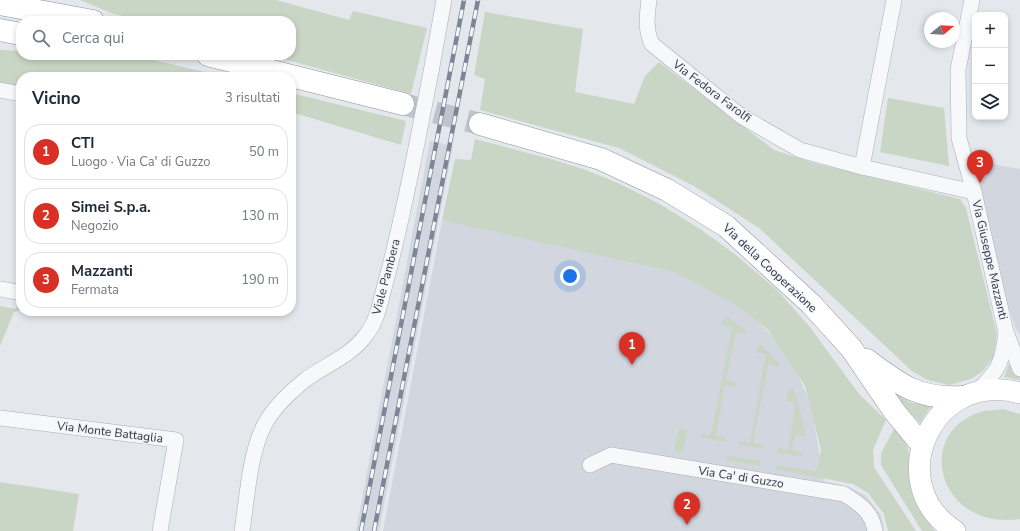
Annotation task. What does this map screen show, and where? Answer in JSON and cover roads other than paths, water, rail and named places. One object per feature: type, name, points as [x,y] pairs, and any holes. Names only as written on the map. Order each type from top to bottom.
[{"type":"highway","points":[[54,0],[83,16]]},
{"type":"highway","points":[[0,4],[68,16]]},
{"type":"highway","points":[[0,30],[16,33]]},
{"type":"highway","points":[[0,39],[16,39]]},
{"type":"highway","points":[[228,60],[276,72]]},
{"type":"highway","points":[[296,77],[403,104]]},
{"type":"highway","name":"Via della Cooperazione","points":[[480,124],[601,159],[667,190],[726,226],[805,298],[851,348],[894,411],[922,445]]},
{"type":"highway","name":"Via della Cooperazione","points":[[851,348],[898,383],[926,396],[944,398],[970,394]]},
{"type":"main road","points":[[949,529],[934,512],[928,502],[920,480],[919,462],[922,445],[931,425],[945,409],[970,394],[993,389],[1020,393]]},
{"type":"street","name":"Viale Pambera","points":[[242,531],[256,449],[262,429],[269,417],[288,394],[306,379],[352,350],[366,336],[375,320],[392,256],[416,148],[444,0]]},
{"type":"street","name":"Via Fedora Farolfi","points":[[649,0],[646,18],[647,33],[652,44],[741,116],[800,150],[862,167],[974,192]]},
{"type":"street","points":[[862,167],[894,0]]},
{"type":"street","name":"Via Giuseppe Mazzanti","points":[[972,0],[958,70],[959,138],[974,192],[1006,332],[1020,369]]},
{"type":"street","points":[[0,90],[16,93]]},
{"type":"street","points":[[0,289],[16,292]]},
{"type":"street","name":"Via Giuseppe Mazzanti","points":[[970,394],[998,370],[1003,355],[1006,332]]},
{"type":"street","name":"Via Monte Battaglia","points":[[0,418],[176,440],[160,531]]},
{"type":"street","name":"Via Ca' di Guzzo","points":[[590,465],[611,455],[844,494],[859,503],[868,512],[875,531]]},
{"type":"tunnel","points":[[403,104],[480,124]]},
{"type":"railway","points":[[361,531],[464,0]]},
{"type":"railway","points":[[374,531],[478,0]]},
{"type":"place","name":"Mazzanti","points":[[980,183]]},
{"type":"place","name":"CTI","points":[[632,365]]},
{"type":"place","name":"Simei S.p.a.","points":[[687,525]]}]
